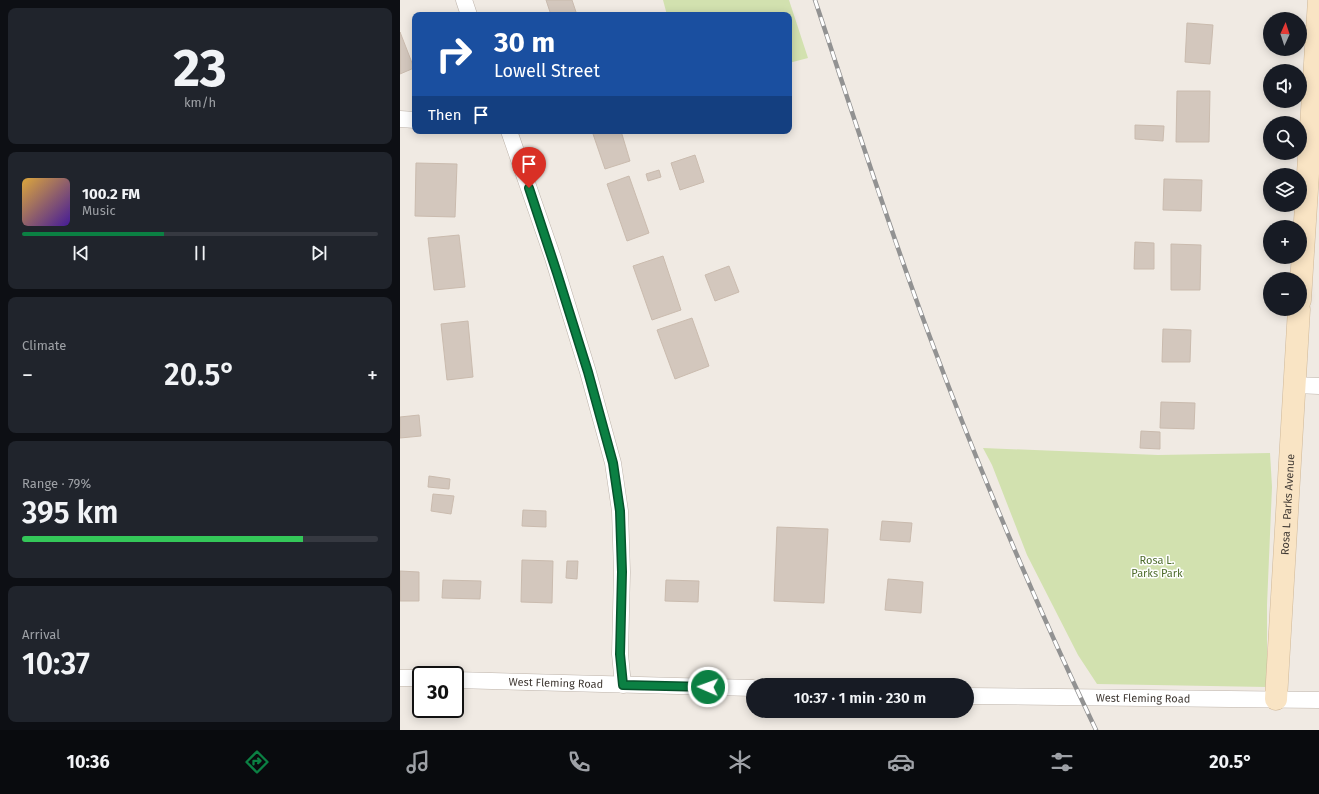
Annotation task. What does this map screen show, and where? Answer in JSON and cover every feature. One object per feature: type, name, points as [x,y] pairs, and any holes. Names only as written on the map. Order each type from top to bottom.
[{"type":"street","points":[[464,0],[468,12]]},
{"type":"street","points":[[1302,272],[1319,0]]},
{"type":"street","points":[[400,119],[412,120]]},
{"type":"street","points":[[510,134],[553,258],[588,372],[613,463],[620,511],[622,572],[620,654],[623,685]]},
{"type":"street","name":"Rosa L Parks Avenue","points":[[1276,699],[1300,316]]},
{"type":"street","points":[[1295,385],[1319,386]]},
{"type":"street","points":[[400,678],[412,678]]},
{"type":"street","name":"West Fleming Road","points":[[464,680],[746,688]]},
{"type":"street","name":"West Fleming Road","points":[[974,696],[1319,700]]},
{"type":"green space","points":[[663,0],[789,0],[808,58],[792,62],[792,12],[666,12]]},
{"type":"green space","name":"Rosa L. Parks Park","points":[[983,448],[1158,455],[1270,453],[1272,487],[1267,605],[1267,687],[1097,684],[1078,655],[1027,555],[992,465]]},
{"type":"building","points":[[546,0],[572,0],[576,12],[550,12]]},
{"type":"building","points":[[1187,23],[1213,25],[1210,64],[1185,62]]},
{"type":"building","points":[[400,32],[412,63],[412,69],[400,74]]},
{"type":"building","points":[[1177,91],[1210,91],[1209,142],[1176,142]]},
{"type":"building","points":[[1135,125],[1164,126],[1163,141],[1135,139]]},
{"type":"building","points":[[593,134],[622,134],[630,161],[605,169]]},
{"type":"building","points":[[695,155],[704,182],[680,190],[671,163]]},
{"type":"building","points":[[416,163],[457,164],[455,217],[415,216]]},
{"type":"building","points":[[659,170],[661,177],[648,181],[646,174]]},
{"type":"building","points":[[629,176],[649,233],[627,241],[607,184]]},
{"type":"building","points":[[1164,179],[1202,180],[1201,211],[1163,210]]},
{"type":"building","points":[[459,235],[465,287],[434,290],[428,238]]},
{"type":"building","points":[[1135,242],[1154,243],[1154,269],[1134,269]]},
{"type":"building","points":[[1171,244],[1201,245],[1200,290],[1171,290]]},
{"type":"building","points":[[663,256],[681,310],[652,320],[633,266]]},
{"type":"building","points":[[729,266],[739,292],[715,301],[705,275]]},
{"type":"building","points":[[692,318],[709,366],[675,379],[657,330]]},
{"type":"building","points":[[468,321],[473,377],[447,380],[441,324]]},
{"type":"building","points":[[1163,329],[1191,330],[1190,362],[1162,362]]},
{"type":"building","points":[[1161,402],[1195,403],[1194,429],[1160,428]]},
{"type":"building","points":[[419,415],[421,436],[400,438],[400,417]]},
{"type":"building","points":[[1141,431],[1160,432],[1160,449],[1140,448]]},
{"type":"building","points":[[429,476],[450,479],[449,489],[428,487]]},
{"type":"building","points":[[433,494],[454,496],[451,514],[431,511]]},
{"type":"building","points":[[523,510],[546,511],[546,527],[522,526]]},
{"type":"building","points":[[882,521],[912,523],[910,542],[880,540]]},
{"type":"building","points":[[777,527],[828,529],[824,603],[774,601]]},
{"type":"building","points":[[522,560],[553,561],[552,603],[521,602]]},
{"type":"building","points":[[567,561],[578,561],[577,579],[566,578]]},
{"type":"building","points":[[400,571],[419,572],[419,601],[400,601]]},
{"type":"building","points":[[888,579],[923,582],[921,613],[885,610]]},
{"type":"building","points":[[443,580],[481,581],[480,599],[442,598]]},
{"type":"building","points":[[666,580],[699,581],[698,602],[665,601]]},
{"type":"railway","points":[[815,0],[898,249],[947,383],[1029,583],[1096,730]]},
{"type":"route","points":[[529,188],[553,258],[588,372],[613,463],[620,511],[622,572],[620,654],[623,685],[708,687]]}]
